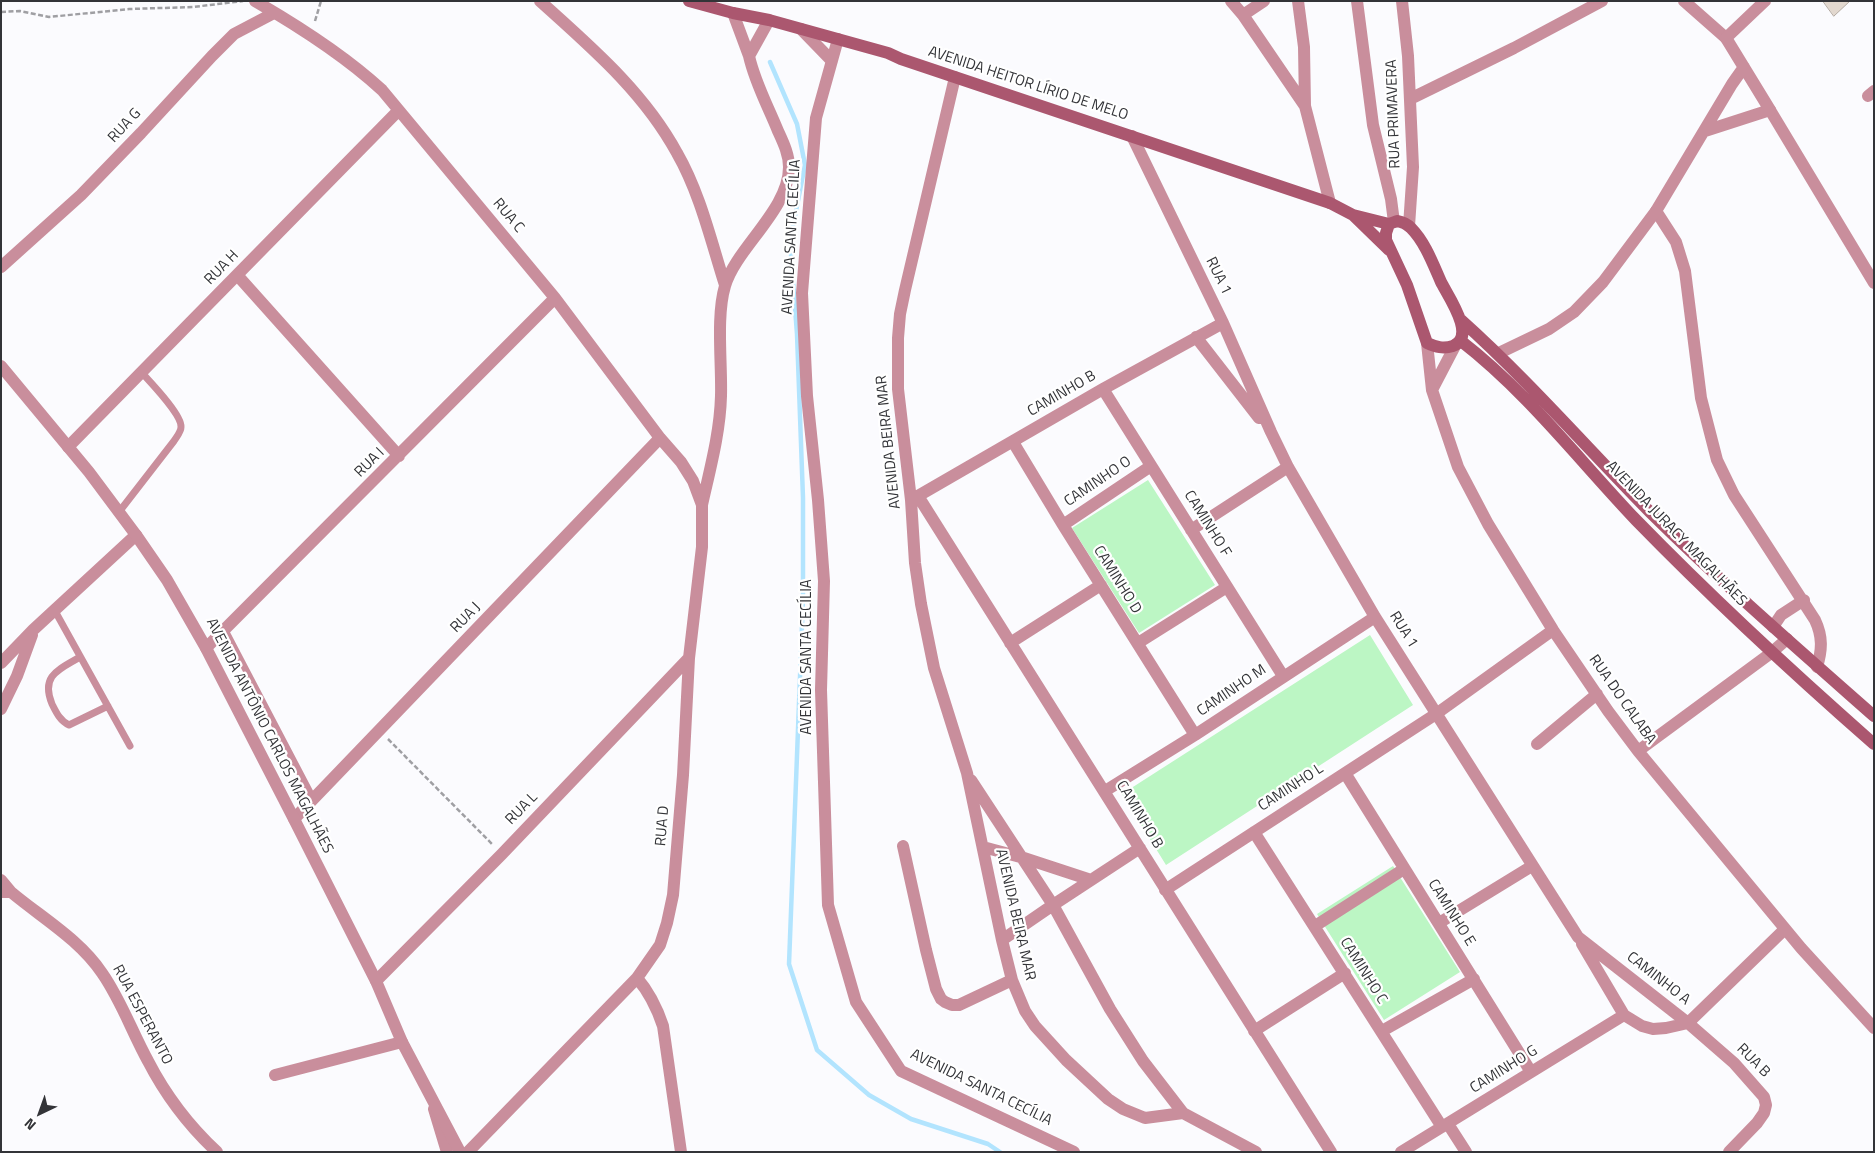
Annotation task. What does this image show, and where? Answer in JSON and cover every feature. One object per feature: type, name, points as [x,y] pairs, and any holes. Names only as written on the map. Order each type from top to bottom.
[{"type":"main road","name":"AVENIDA HEITOR LÍRIO DE MELO","points":[[689,1],[733,14],[800,28],[888,53],[1330,203],[1353,215],[1392,223],[1397,221],[1409,226]]},
{"type":"main road","name":"AVENIDA HEITOR LÍRIO DE MELO","points":[[1353,215],[1390,251]]},
{"type":"main road","points":[[1392,223],[1386,234],[1390,251],[1407,285],[1426,344],[1444,348],[1459,343],[1462,328],[1461,320],[1423,244],[1409,226]]},
{"type":"main road","name":"AVENIDA JURACY MAGALHÃES","points":[[1461,320],[1499,354],[1708,568],[1874,716]]},
{"type":"main road","name":"AVENIDA JURACY MAGALHÃES","points":[[1459,343],[1515,389],[1659,544],[1771,653],[1874,744]]},
{"type":"street","points":[[540,1],[620,76],[660,124],[688,174],[725,285]]},
{"type":"street","points":[[1231,1],[1243,15],[1305,106]]},
{"type":"street","points":[[1243,15],[1264,1]]},
{"type":"street","points":[[1298,1],[1304,47],[1305,106],[1330,203]]},
{"type":"street","points":[[1357,1],[1373,125],[1392,200],[1392,223]]},
{"type":"street","name":"RUA PRIMAVERA","points":[[1402,1],[1410,99],[1413,167],[1409,226]]},
{"type":"street","points":[[1410,99],[1514,48],[1602,1]]},
{"type":"street","points":[[1684,1],[1726,38],[1874,283]]},
{"type":"street","points":[[1726,38],[1765,1]]},
{"type":"street","name":"RUA C","points":[[264,7],[310,34],[361,71],[382,90],[556,298],[660,438]]},
{"type":"street","name":"RUA G","points":[[1,267],[88,188],[141,134],[212,56],[264,7]]},
{"type":"street","points":[[702,505],[719,426],[721,307],[725,285],[778,203],[788,179],[789,167],[787,153],[756,82],[749,56],[733,14]]},
{"type":"street","points":[[749,56],[769,20]]},
{"type":"street","points":[[800,28],[832,61]]},
{"type":"street","name":"AVENIDA SANTA CECÍLIA","points":[[838,39],[816,118],[802,293],[807,396],[824,581],[821,690],[828,905],[856,1002],[901,1071],[1074,1152]]},
{"type":"street","points":[[1499,354],[1549,329],[1574,312],[1603,282],[1656,211],[1705,131],[1718,106],[1744,67]]},
{"type":"street","name":"AVENIDA BEIRA MAR","points":[[955,77],[900,314],[898,389],[915,498],[915,563],[929,643],[941,692],[967,773],[1012,980],[1025,1011],[1035,1026],[1066,1060],[1122,1110],[1145,1118],[1183,1113]]},
{"type":"street","points":[[1705,131],[1770,110]]},
{"type":"street","name":"RUA H","points":[[68,447],[398,111]]},
{"type":"street","name":"RUA 1","points":[[1132,136],[1222,323],[1288,468],[1375,617],[1436,714]]},
{"type":"street","points":[[1392,200],[1411,203]]},
{"type":"street","points":[[1656,211],[1676,242],[1685,271],[1700,391],[1717,460],[1734,495],[1804,600],[1815,620],[1821,637],[1821,654],[1817,667]]},
{"type":"street","points":[[238,276],[399,456]]},
{"type":"street","name":"RUA I","points":[[206,648],[556,298]]},
{"type":"street","name":"CAMINHO B","points":[[1222,323],[1103,389],[915,498],[1105,791],[1165,890],[1331,1152]]},
{"type":"street","name":"RUA 1","points":[[1196,337],[1270,432]]},
{"type":"street","points":[[1432,390],[1459,343]]},
{"type":"street","name":"RUA DO CALABA","points":[[1426,344],[1432,390],[1450,448],[1473,498],[1553,630],[1638,751],[1785,930],[1874,1028]]},
{"type":"street","name":"AVENIDA ANTÔNIO CARLOS MAGALHÃES","points":[[1,366],[119,512],[167,580],[206,648],[294,819],[376,981],[402,1042],[460,1152]]},
{"type":"street","name":"CAMINHO F","points":[[1103,389],[1283,676]]},
{"type":"street","name":"RUA D","points":[[468,1152],[637,978],[660,945],[667,923],[673,895],[683,775],[688,658],[700,571],[703,525],[702,505],[693,480],[681,462],[660,438]]},
{"type":"street","name":"RUA J","points":[[294,819],[660,438]]},
{"type":"street","name":"CAMINHO D","points":[[1013,442],[1195,735]]},
{"type":"street","name":"CAMINHO O","points":[[1063,525],[1151,466]]},
{"type":"street","points":[[1191,530],[1288,468]]},
{"type":"street","points":[[2,660],[136,535]]},
{"type":"street","points":[[1010,643],[1101,585]]},
{"type":"street","points":[[1138,643],[1227,587]]},
{"type":"street","points":[[1773,627],[1781,614],[1804,600]]},
{"type":"street","name":"CAMINHO M","points":[[1105,791],[1195,735],[1375,617]]},
{"type":"street","points":[[1,709],[17,676],[33,630]]},
{"type":"street","name":"CAMINHO L","points":[[1165,890],[1436,714],[1553,630]]},
{"type":"street","points":[[1638,751],[1771,653],[1787,639]]},
{"type":"street","name":"RUA L","points":[[376,981],[502,854],[688,658]]},
{"type":"street","points":[[1537,744],[1597,694]]},
{"type":"street","name":"CAMINHO A","points":[[1436,714],[1578,937],[1624,1015],[1642,1026],[1653,1029],[1666,1028],[1688,1022]]},
{"type":"street","name":"AVENIDA BEIRA MAR","points":[[967,773],[1053,904],[1126,1036],[1143,1061],[1183,1113],[1256,1152]]},
{"type":"street","name":"CAMINHO E","points":[[1345,773],[1531,1072]]},
{"type":"street","name":"CAMINHO C","points":[[1254,832],[1382,1031],[1445,1125],[1466,1152]]},
{"type":"street","points":[[904,846],[932,975],[941,999],[952,1005],[959,1005],[1012,980]]},
{"type":"street","points":[[982,846],[1091,880]]},
{"type":"street","points":[[1002,940],[1053,904],[1140,848]]},
{"type":"street","points":[[1439,923],[1532,866]]},
{"type":"street","points":[[1315,926],[1404,869]]},
{"type":"street","name":"RUA ESPERANTO","points":[[1,880],[6,892],[64,934],[91,958],[113,990],[148,1061],[170,1100],[193,1129],[217,1152]]},
{"type":"street","points":[[1688,1022],[1785,930]]},
{"type":"street","name":"CAMINHO A","points":[[1578,937],[1688,1022]]},
{"type":"street","points":[[1254,1031],[1345,972]]},
{"type":"street","points":[[637,978],[658,1009],[663,1026],[681,1152]]},
{"type":"street","points":[[1382,1031],[1474,979]]},
{"type":"street","name":"CAMINHO G","points":[[1401,1152],[1624,1015]]},
{"type":"street","name":"RUA B","points":[[1688,1022],[1734,1063],[1764,1097],[1766,1105],[1764,1113],[1729,1152]]},
{"type":"street","points":[[275,1075],[402,1042]]},
{"type":"street","points":[[430,1098],[447,1152]]},
{"type":"lane","points":[[119,512],[174,440],[181,427],[181,421],[175,412],[142,373]]},
{"type":"lane","points":[[55,611],[130,746]]},
{"type":"lane","points":[[225,630],[314,800]]},
{"type":"lane","points":[[80,657],[55,672],[50,678],[47,686],[48,695],[57,713],[63,722],[69,725],[108,706]]},
{"type":"path","points":[[1,12],[20,11],[49,17],[193,7],[245,1]]},
{"type":"path","points":[[310,34],[320,1]]},
{"type":"path","points":[[380,731],[502,854]]},
{"type":"green space","points":[[1148,480],[1215,585],[1139,633],[1072,528]]},
{"type":"green space","points":[[1370,635],[1413,705],[1166,865],[1122,794]]},
{"type":"green space","points":[[1393,866],[1460,972],[1384,1020],[1317,914]]},
{"type":"building","points":[[1823,1],[1850,1],[1834,16]]},
{"type":"waterway","points":[[770,62],[797,124],[805,165],[790,241],[797,334],[803,498],[803,599],[789,964],[817,1050],[869,1095],[911,1119],[988,1144],[1000,1152]]}]
